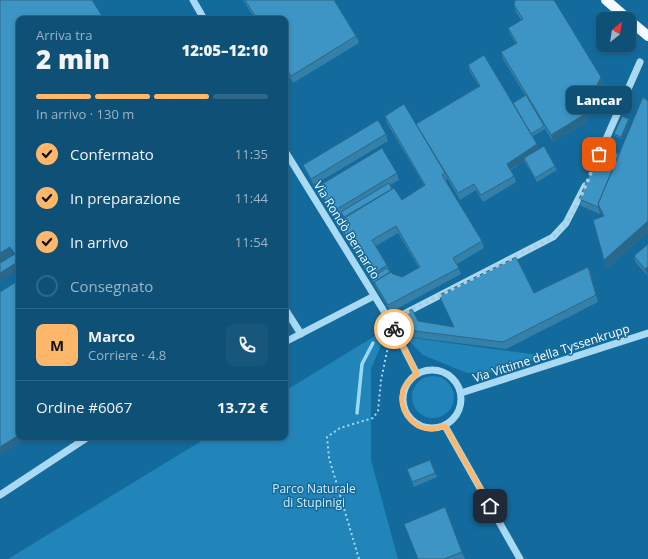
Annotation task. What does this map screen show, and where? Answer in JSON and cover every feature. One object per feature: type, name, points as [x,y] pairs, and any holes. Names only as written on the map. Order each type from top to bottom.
[{"type":"main road","points":[[606,0],[620,12]]},
{"type":"main road","points":[[636,26],[648,36]]},
{"type":"street","points":[[192,0],[202,16]]},
{"type":"street","points":[[597,159],[640,62]]},
{"type":"street","name":"Via Rondò Bernardo","points":[[288,156],[390,321],[417,374]]},
{"type":"street","points":[[390,321],[553,237],[566,223],[587,180]]},
{"type":"street","points":[[288,340],[374,296]]},
{"type":"street","points":[[288,314],[301,334]]},
{"type":"street","name":"Via Vittime della Tyssenkrupp","points":[[462,393],[648,333]]},
{"type":"street","points":[[431,370],[444,372],[455,381],[462,393],[458,414],[452,422],[445,426],[430,429],[419,426],[410,419],[404,410],[402,401],[403,391],[408,381],[417,374],[431,370]]},
{"type":"street","points":[[445,426],[520,559]]},
{"type":"street","points":[[0,495],[83,440]]},
{"type":"path","points":[[359,559],[329,458],[327,437],[340,428],[373,418],[378,411],[381,380],[388,346],[400,340]]},
{"type":"green space","name":"Parco Naturale di Stupinigi","points":[[388,328],[371,369],[371,460],[398,559],[8,559],[203,440],[288,440],[288,389]]},
{"type":"green space","points":[[405,337],[546,356],[495,372],[467,373],[423,355]]},
{"type":"green space","points":[[433,376],[448,382],[454,397],[448,412],[433,418],[418,412],[412,397],[418,382]]},
{"type":"building","points":[[0,0],[92,0],[102,16],[16,16],[16,263],[0,273],[0,263],[15,254],[10,247],[0,253]]},
{"type":"building","points":[[245,0],[334,0],[356,36],[291,76],[288,71],[288,16],[255,16]]},
{"type":"building","points":[[515,0],[554,0],[601,77],[582,116],[551,135],[501,52],[517,43],[508,28],[523,19],[514,5]]},
{"type":"building","points":[[484,55],[537,144],[507,164],[514,176],[481,195],[474,184],[458,193],[416,124],[480,86],[468,65]]},
{"type":"building","points":[[526,95],[544,126],[531,134],[513,103]]},
{"type":"building","points":[[643,97],[648,101],[648,221],[604,260],[593,220],[604,216],[598,204]]},
{"type":"building","points":[[404,104],[445,173],[442,175],[482,241],[453,258],[459,268],[388,305],[374,282],[391,272],[402,277],[420,267],[396,226],[372,240],[387,265],[370,276],[338,222],[394,188],[402,200],[425,185],[385,116]]},
{"type":"building","points":[[622,116],[629,119],[621,137],[614,134]]},
{"type":"building","points":[[378,120],[386,134],[311,179],[303,165]]},
{"type":"building","points":[[544,146],[555,166],[535,178],[524,158]]},
{"type":"building","points":[[602,146],[619,154],[598,207],[579,199]]},
{"type":"building","points":[[382,148],[397,173],[332,212],[317,187]]},
{"type":"building","points":[[389,183],[392,189],[344,217],[341,212]]},
{"type":"building","points":[[648,244],[648,267],[645,269],[634,256]]},
{"type":"building","points":[[516,257],[534,293],[588,267],[596,295],[503,342],[407,330],[404,323],[399,325],[395,318],[412,309],[418,321],[454,327],[439,295]]},
{"type":"building","points":[[387,268],[390,272],[374,282],[375,284],[371,278]]},
{"type":"building","points":[[16,282],[16,437],[0,447],[0,292]]},
{"type":"building","points":[[430,460],[435,473],[412,482],[407,469]]},
{"type":"building","points":[[445,507],[462,552],[444,559],[418,559],[404,524]]},
{"type":"waterway","points":[[357,413],[362,364],[373,343]]},
{"type":"way so far","points":[[394,329],[390,321],[553,237],[566,223],[599,154]]},
{"type":"place","name":"Lancar","points":[[599,154]]},
{"type":"route","points":[[394,329],[417,374],[408,381],[403,391],[402,401],[404,410],[410,419],[419,426],[430,429],[445,426],[490,506]]}]
